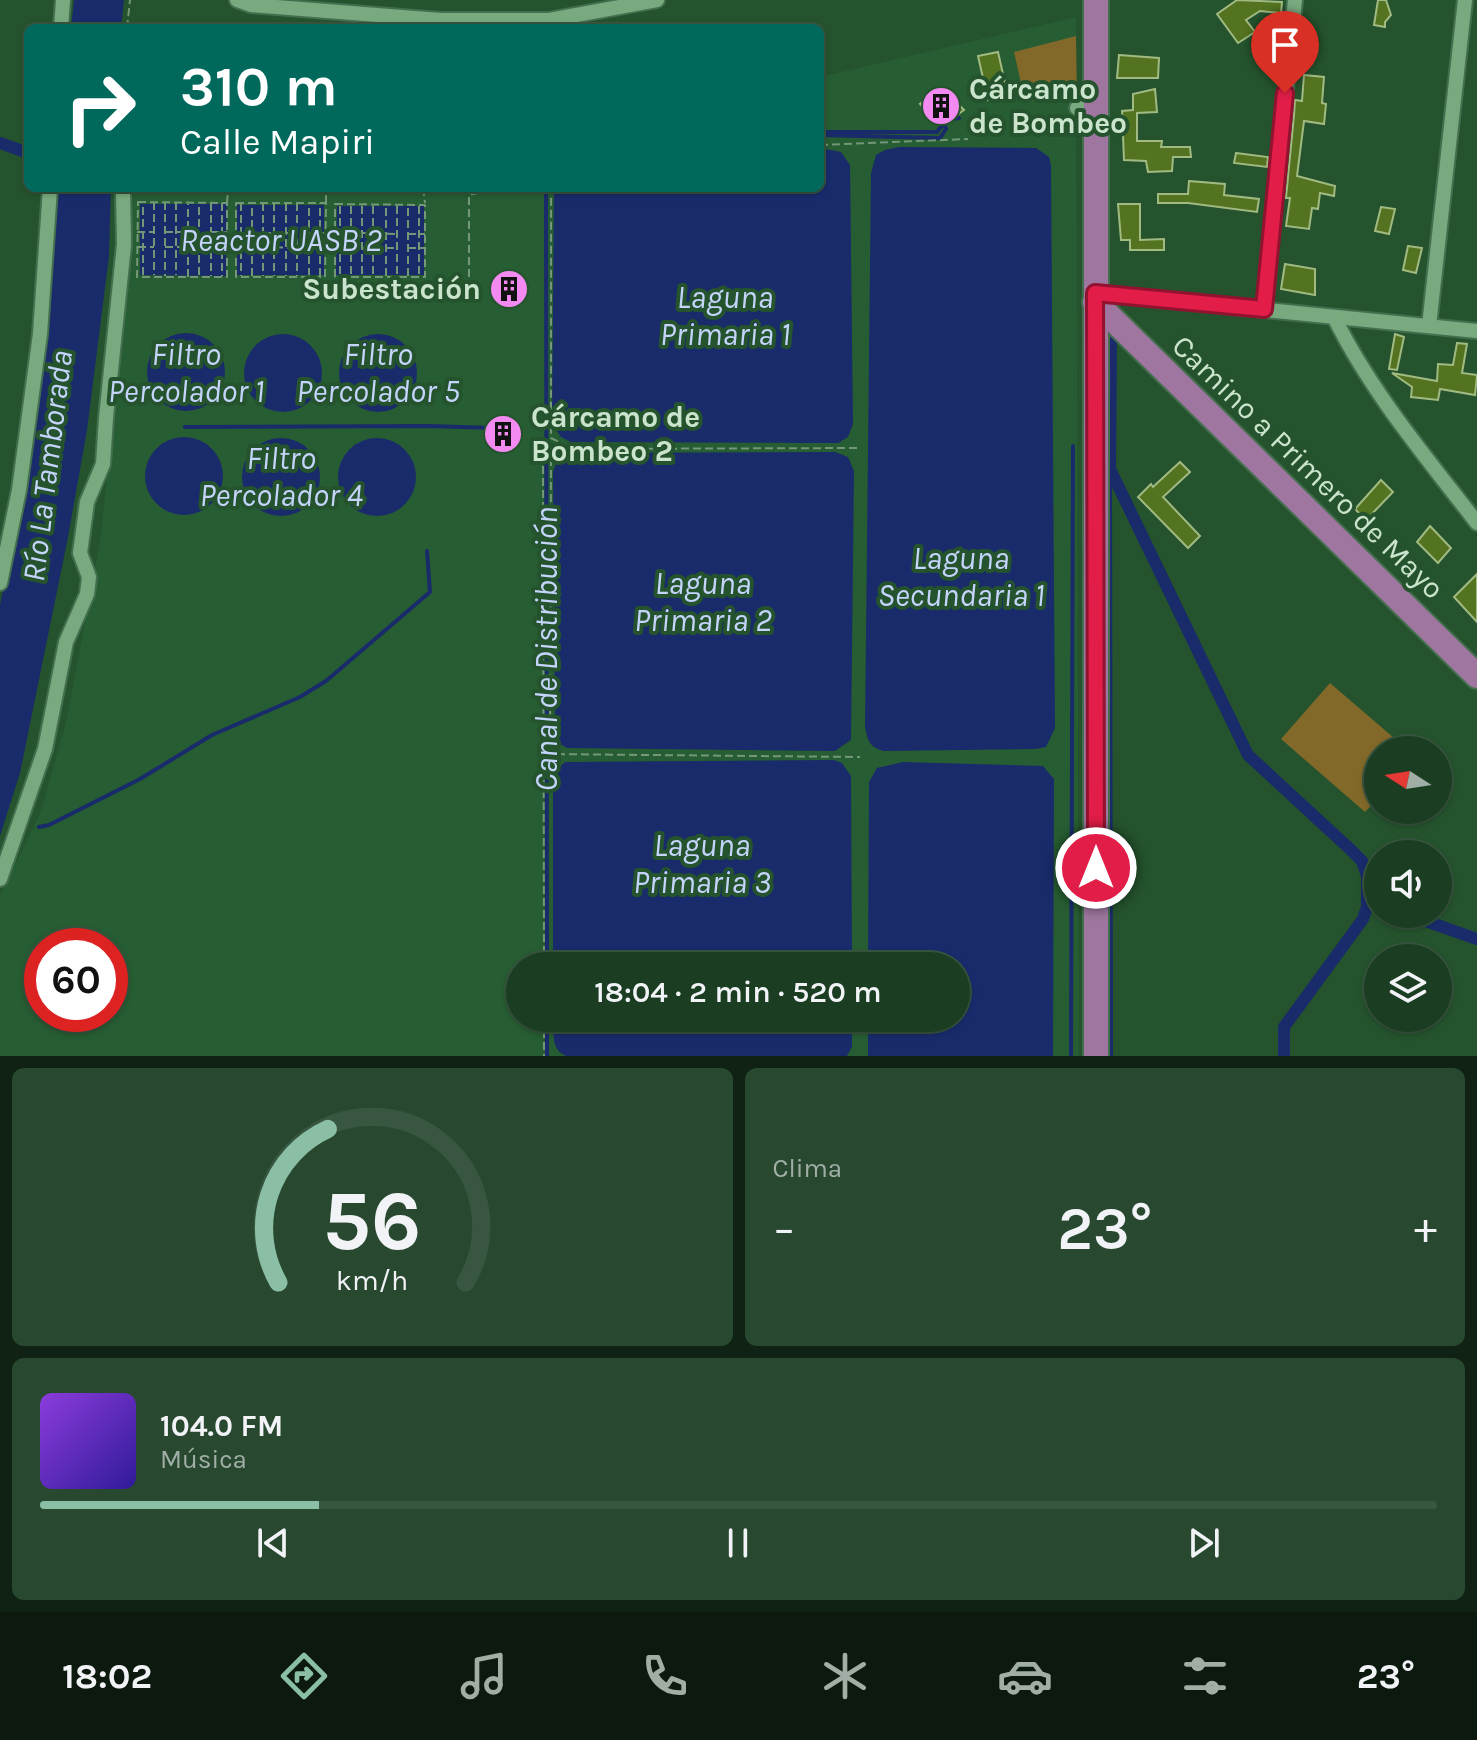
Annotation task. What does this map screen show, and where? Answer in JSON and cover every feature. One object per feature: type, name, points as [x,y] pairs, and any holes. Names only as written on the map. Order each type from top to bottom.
[{"type":"main road","points":[[1096,0],[1086,109],[1095,298],[1096,1056]]},
{"type":"main road","name":"Camino a Primero de Mayo","points":[[1095,298],[1477,676]]},
{"type":"street","points":[[61,24],[63,0]]},
{"type":"street","points":[[237,0],[251,5],[440,20],[549,20],[657,0]]},
{"type":"street","points":[[1264,309],[1295,0]]},
{"type":"street","points":[[1429,326],[1465,0]]},
{"type":"street","points":[[0,583],[19,490],[40,334],[50,192]]},
{"type":"street","points":[[0,879],[45,749],[66,642],[87,594],[89,577],[80,553],[87,502],[103,464],[106,444],[124,245],[123,192]]},
{"type":"street","points":[[1095,298],[1264,309],[1477,331]]},
{"type":"street","points":[[1334,317],[1397,420],[1477,523]]},
{"type":"path","points":[[127,24],[130,0]]},
{"type":"path","points":[[824,145],[968,139]]},
{"type":"path","points":[[227,203],[138,202],[137,277],[227,277],[228,192]]},
{"type":"path","points":[[238,233],[236,277],[325,277],[326,192]]},
{"type":"path","points":[[338,233],[335,277],[425,277],[423,192]]},
{"type":"path","points":[[469,289],[469,195],[482,192]]},
{"type":"path","points":[[551,192],[551,438],[573,449]]},
{"type":"path","points":[[143,202],[143,277]]},
{"type":"path","points":[[154,202],[154,277]]},
{"type":"path","points":[[165,202],[165,277]]},
{"type":"path","points":[[176,202],[176,277]]},
{"type":"path","points":[[199,202],[199,277]]},
{"type":"path","points":[[188,203],[188,277]]},
{"type":"path","points":[[211,203],[211,277]]},
{"type":"path","points":[[222,203],[222,277]]},
{"type":"path","points":[[241,277],[236,203],[326,203]]},
{"type":"path","points":[[252,203],[252,277]]},
{"type":"path","points":[[263,203],[263,277]]},
{"type":"path","points":[[274,203],[274,277]]},
{"type":"path","points":[[286,203],[286,277]]},
{"type":"path","points":[[297,203],[297,277]]},
{"type":"path","points":[[309,203],[309,277]]},
{"type":"path","points":[[320,203],[320,277]]},
{"type":"path","points":[[340,277],[335,204],[425,205]]},
{"type":"path","points":[[351,204],[351,277]]},
{"type":"path","points":[[362,204],[362,277]]},
{"type":"path","points":[[373,204],[373,277]]},
{"type":"path","points":[[386,204],[386,277]]},
{"type":"path","points":[[397,204],[397,277]]},
{"type":"path","points":[[408,204],[408,277]]},
{"type":"path","points":[[419,204],[419,277]]},
{"type":"path","points":[[137,232],[154,232]]},
{"type":"path","points":[[165,232],[199,232]]},
{"type":"path","points":[[211,232],[227,232]]},
{"type":"path","points":[[238,233],[252,233]]},
{"type":"path","points":[[263,233],[297,233]]},
{"type":"path","points":[[309,233],[326,233]]},
{"type":"path","points":[[338,233],[351,233]]},
{"type":"path","points":[[363,233],[397,234]]},
{"type":"path","points":[[408,234],[425,234]]},
{"type":"path","points":[[138,247],[154,247]]},
{"type":"path","points":[[165,247],[199,247]]},
{"type":"path","points":[[211,247],[227,247]]},
{"type":"path","points":[[236,247],[252,247]]},
{"type":"path","points":[[263,247],[297,248]]},
{"type":"path","points":[[309,248],[325,248]]},
{"type":"path","points":[[335,248],[351,248]]},
{"type":"path","points":[[362,248],[397,248]]},
{"type":"path","points":[[408,248],[425,248]]},
{"type":"path","points":[[544,952],[543,459],[551,459],[573,449],[860,448]]},
{"type":"path","points":[[550,754],[551,459]]},
{"type":"path","points":[[544,754],[860,757]]},
{"type":"path","points":[[544,1032],[544,1056]]},
{"type":"shaded area","points":[[1076,17],[1079,1056],[0,1056],[0,895],[40,814],[66,723],[100,542],[127,290],[133,192],[824,192],[824,76]]},
{"type":"shaded area","points":[[1076,36],[1077,99],[1025,101],[1014,52]]},
{"type":"shaded area","points":[[1330,683],[1392,736],[1364,736],[1364,811],[1281,739]]},
{"type":"water","points":[[74,0],[124,0],[121,24],[71,24]]},
{"type":"water","name":"Laguna Secundaria 1","points":[[899,147],[1036,148],[1049,157],[1055,728],[1046,747],[884,751],[872,745],[866,732],[871,173],[876,155]]},
{"type":"water","name":"Laguna Primaria 1","points":[[824,149],[841,152],[850,165],[853,424],[848,437],[838,443],[571,442],[561,437],[552,424],[554,192],[824,192]]},
{"type":"water","name":"Río La Tamborada","points":[[57,192],[111,192],[109,256],[87,430],[20,773],[0,836],[0,605],[22,494]]},
{"type":"water","points":[[140,204],[227,204],[226,276],[140,275]]},
{"type":"water","name":"Reactor UASB 2","points":[[237,205],[324,205],[324,275],[237,275]]},
{"type":"water","points":[[337,206],[424,206],[424,275],[336,275]]},
{"type":"water","name":"Filtro Percolador 1","points":[[186,333],[201,336],[218,350],[225,372],[222,387],[208,404],[186,411],[171,408],[154,394],[147,372],[150,357],[164,340]]},
{"type":"water","points":[[283,334],[298,337],[315,351],[322,373],[319,388],[305,405],[283,412],[268,409],[251,395],[244,373],[247,358],[261,341]]},
{"type":"water","name":"Filtro Percolador 5","points":[[378,334],[393,337],[410,351],[417,373],[414,388],[400,405],[378,412],[363,409],[346,395],[339,373],[342,358],[356,341]]},
{"type":"water","points":[[184,437],[199,440],[216,454],[223,476],[220,491],[206,508],[184,515],[169,512],[152,498],[145,476],[148,461],[162,444]]},
{"type":"water","name":"Filtro Percolador 4","points":[[281,438],[296,441],[313,455],[320,477],[317,492],[303,509],[281,516],[266,513],[249,499],[242,477],[245,462],[259,445]]},
{"type":"water","points":[[377,438],[392,441],[409,455],[416,477],[413,492],[399,509],[377,516],[362,513],[345,499],[338,477],[341,462],[355,445]]},
{"type":"water","name":"Laguna Primaria 2","points":[[835,452],[848,457],[854,471],[851,740],[835,751],[567,748],[555,741],[553,472],[559,460],[571,453]]},
{"type":"water","name":"Laguna Primaria 3","points":[[834,760],[842,763],[851,776],[852,952],[553,952],[553,777],[565,762]]},
{"type":"water","points":[[903,762],[1043,766],[1054,779],[1053,1056],[868,1056],[868,1032],[970,1032],[970,952],[868,952],[869,782],[877,768]]},
{"type":"water","points":[[554,1032],[852,1032],[852,1047],[847,1056],[566,1056],[557,1049]]},
{"type":"building","points":[[1237,0],[1282,2],[1281,13],[1260,11],[1246,20],[1255,32],[1238,43],[1217,14]]},
{"type":"building","points":[[1378,0],[1386,0],[1391,15],[1385,27],[1374,25]]},
{"type":"building","points":[[998,52],[1008,96],[988,100],[978,56]]},
{"type":"building","points":[[1119,55],[1159,58],[1158,78],[1117,78]]},
{"type":"building","points":[[1304,75],[1324,77],[1322,103],[1326,104],[1324,124],[1304,121],[1297,176],[1335,186],[1334,196],[1320,193],[1318,209],[1312,208],[1309,229],[1286,226],[1295,100],[1302,101]]},
{"type":"building","points":[[1155,89],[1157,112],[1137,113],[1137,141],[1162,141],[1161,147],[1190,147],[1191,157],[1173,157],[1172,171],[1148,172],[1146,161],[1124,160],[1123,135],[1120,135],[1122,111],[1133,110],[1133,94]]},
{"type":"building","name":"Cárcamo de Bombeo","points":[[931,96],[941,103],[954,100],[964,110],[953,118],[933,118],[920,104]]},
{"type":"building","points":[[1236,153],[1268,157],[1267,167],[1234,163]]},
{"type":"building","points":[[1189,181],[1225,184],[1224,195],[1259,199],[1257,212],[1188,203],[1158,203],[1158,194],[1188,194]]},
{"type":"building","points":[[1118,204],[1140,204],[1140,240],[1164,239],[1164,250],[1130,250],[1130,240],[1121,240]]},
{"type":"building","points":[[1381,207],[1395,209],[1389,234],[1375,231]]},
{"type":"building","points":[[1408,246],[1422,248],[1416,273],[1403,270]]},
{"type":"building","points":[[1285,264],[1315,269],[1315,295],[1281,289]]},
{"type":"building","name":"Subestación","points":[[517,282],[517,295],[501,296],[500,283]]},
{"type":"building","points":[[1395,334],[1404,337],[1397,370],[1389,369]]},
{"type":"building","points":[[1457,343],[1467,344],[1462,373],[1477,375],[1475,395],[1440,389],[1438,400],[1411,397],[1412,387],[1392,373],[1437,381],[1438,364],[1453,365]]},
{"type":"building","name":"Cárcamo de Bombeo 2","points":[[492,420],[514,420],[513,441],[492,441]]},
{"type":"building","points":[[1180,462],[1190,472],[1163,497],[1200,536],[1188,548],[1138,497]]},
{"type":"building","points":[[1381,480],[1393,492],[1366,520],[1355,509]]},
{"type":"building","points":[[1430,526],[1451,548],[1438,563],[1417,542]]},
{"type":"building","points":[[1477,574],[1477,622],[1454,597]]},
{"type":"waterway","points":[[924,112],[940,121],[959,118]]},
{"type":"waterway","points":[[824,135],[940,138],[946,129],[944,123]]},
{"type":"waterway","points":[[824,132],[937,132],[943,124]]},
{"type":"waterway","points":[[0,143],[24,152]]},
{"type":"waterway","name":"Canal de Distribución","points":[[546,192],[547,952]]},
{"type":"waterway","points":[[1111,332],[1110,469],[1248,755],[1362,861],[1367,876],[1367,907],[1363,919],[1284,1027],[1284,1056]]},
{"type":"waterway","points":[[185,427],[494,428]]},
{"type":"waterway","points":[[1071,1056],[1073,446]]},
{"type":"waterway","points":[[1110,469],[1111,1056]]},
{"type":"waterway","points":[[39,827],[49,825],[140,779],[212,735],[300,697],[326,681],[430,592],[427,551]]},
{"type":"waterway","points":[[1446,928],[1477,939]]},
{"type":"waterway","name":"Canal de Distribución","points":[[547,1032],[547,1056]]},
{"type":"place","name":"Cárcamo de Bombeo","points":[[941,106]]},
{"type":"place","name":"Subestación","points":[[509,289]]},
{"type":"place","name":"Cárcamo de Bombeo 2","points":[[503,434]]},
{"type":"route","points":[[1096,868],[1095,293],[1264,309],[1285,93]]}]
